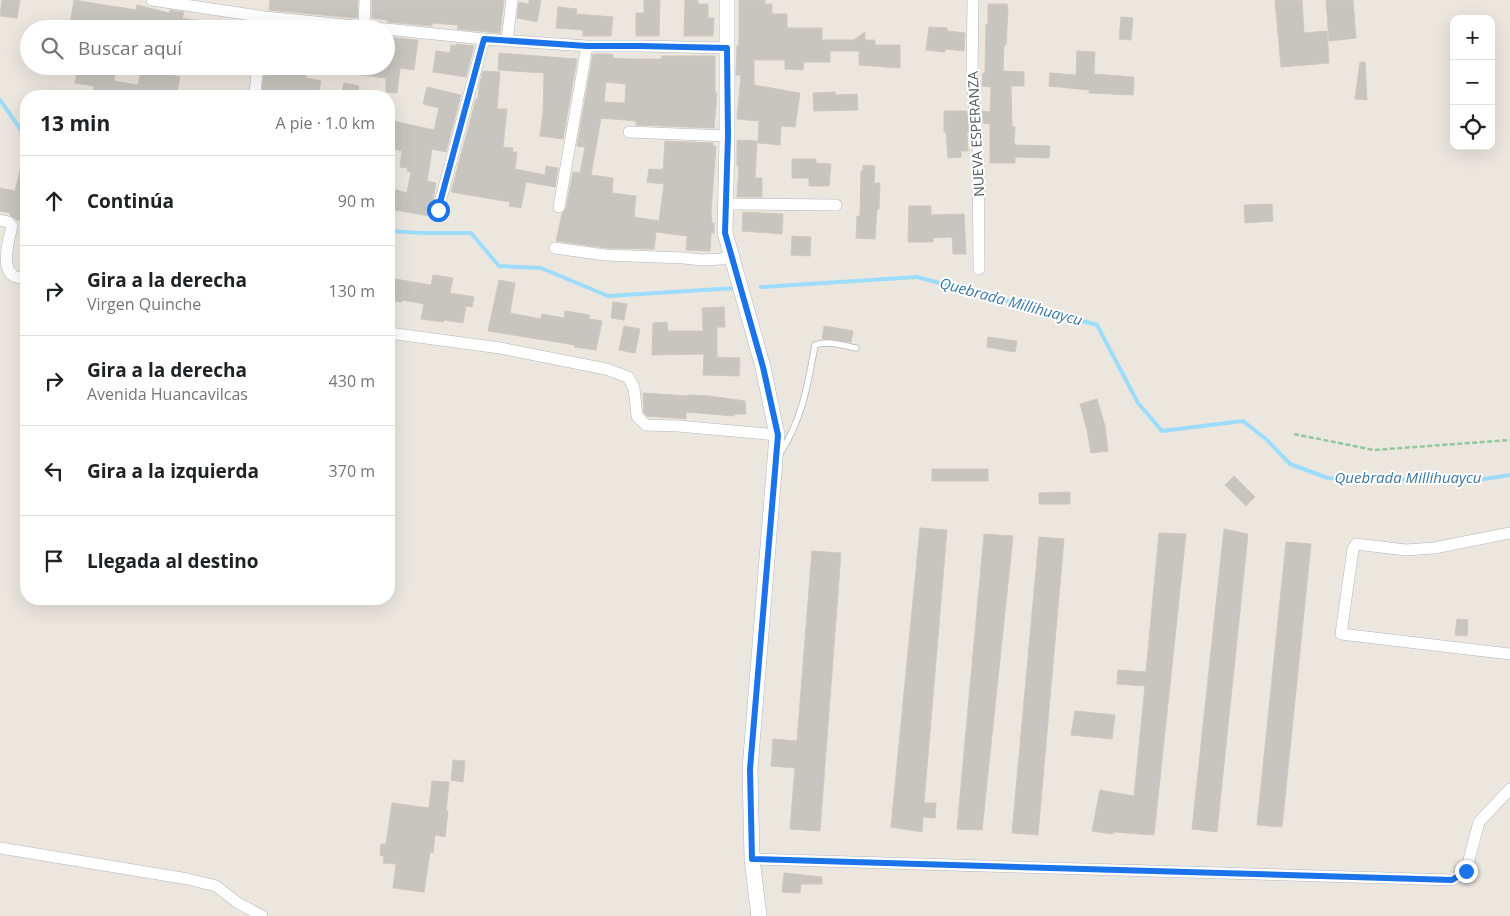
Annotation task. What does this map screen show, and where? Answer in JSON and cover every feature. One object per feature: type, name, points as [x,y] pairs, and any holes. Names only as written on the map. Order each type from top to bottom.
[{"type":"street","points":[[152,0],[265,17],[298,20]]},
{"type":"street","points":[[364,20],[365,0]]},
{"type":"street","points":[[507,40],[512,0]]},
{"type":"street","points":[[727,0],[728,136],[725,233],[763,367],[778,435],[750,769],[752,859],[759,916]]},
{"type":"street","name":"NUEVA ESPERANZA","points":[[973,0],[972,76],[978,148],[979,269]]},
{"type":"street","points":[[395,30],[484,39],[587,46],[727,48]]},
{"type":"street","points":[[438,210],[484,39]]},
{"type":"street","points":[[559,207],[587,46]]},
{"type":"street","points":[[255,90],[257,75]]},
{"type":"street","points":[[629,132],[728,136]]},
{"type":"street","points":[[726,204],[836,205]]},
{"type":"street","points":[[0,220],[8,222],[12,226],[4,262],[6,270],[13,276],[20,277]]},
{"type":"street","points":[[554,248],[605,255],[702,260],[722,259],[731,255]]},
{"type":"street","points":[[395,334],[500,348],[606,369],[628,377],[634,388],[637,416],[646,425],[778,435]]},
{"type":"street","points":[[1510,534],[1434,548],[1406,550],[1356,544],[1353,549],[1341,634],[1510,654]]},
{"type":"street","points":[[752,859],[1452,880],[1466,871],[1479,822],[1510,788]]},
{"type":"street","points":[[0,848],[188,879],[216,886],[238,903],[262,916]]},
{"type":"lane","points":[[775,461],[788,442],[797,422],[805,396],[815,345],[820,343],[856,348]]},
{"type":"path","points":[[1294,434],[1374,450],[1510,440]]},
{"type":"building","points":[[2,0],[20,0],[17,18],[0,16]]},
{"type":"building","points":[[74,0],[136,10],[137,5],[169,13],[170,10],[184,12],[182,18],[195,20],[71,20]]},
{"type":"building","points":[[270,0],[358,0],[357,18],[269,10]]},
{"type":"building","points":[[372,0],[504,0],[500,33],[457,29],[458,25],[432,23],[432,26],[395,23],[395,20],[372,18]]},
{"type":"building","points":[[529,0],[541,0],[537,22],[517,18],[519,2],[529,4]]},
{"type":"building","points":[[644,0],[660,0],[659,36],[636,36],[636,13],[644,13]]},
{"type":"building","points":[[685,0],[698,0],[698,4],[708,4],[708,18],[714,18],[713,36],[684,36]]},
{"type":"building","points":[[739,0],[765,0],[764,4],[772,4],[772,14],[787,14],[787,28],[822,28],[822,40],[854,40],[865,32],[865,40],[875,40],[875,45],[900,45],[900,68],[859,65],[859,51],[830,51],[830,62],[804,62],[803,70],[785,69],[785,60],[754,60],[754,85],[800,93],[795,127],[781,126],[780,145],[758,143],[759,121],[737,119],[741,75],[736,75],[737,46],[739,46]]},
{"type":"building","points":[[1275,0],[1302,0],[1304,33],[1327,31],[1329,63],[1281,67]]},
{"type":"building","points":[[1326,0],[1353,0],[1356,38],[1329,41]]},
{"type":"building","points":[[988,4],[1007,4],[1003,71],[1024,72],[1024,86],[1011,86],[1012,127],[1015,127],[1014,142],[1016,145],[1050,146],[1049,158],[1015,157],[1015,163],[990,163],[990,124],[983,123],[982,111],[990,112],[991,87],[982,86],[983,73],[985,73]]},
{"type":"building","points":[[558,7],[577,9],[576,14],[613,17],[611,36],[583,36],[583,30],[556,28]]},
{"type":"building","points":[[1121,17],[1133,18],[1131,40],[1119,39]]},
{"type":"building","points":[[929,27],[947,28],[947,31],[965,33],[964,51],[926,50]]},
{"type":"building","points":[[395,38],[418,40],[414,70],[400,68],[397,93],[395,93],[395,90],[386,90],[386,78],[363,75],[395,75]]},
{"type":"building","points":[[456,44],[474,46],[466,77],[433,72],[436,51],[450,53],[451,45],[456,46]]},
{"type":"building","points":[[1077,51],[1095,52],[1094,74],[1134,77],[1133,95],[1089,93],[1089,90],[1049,86],[1050,73],[1076,75]]},
{"type":"building","points":[[499,53],[577,59],[563,139],[540,136],[544,73],[498,70]]},
{"type":"building","points":[[593,54],[610,54],[613,55],[613,58],[633,59],[661,59],[662,56],[715,56],[715,93],[717,93],[714,128],[636,125],[636,121],[601,118],[591,175],[613,178],[612,193],[636,196],[634,217],[659,221],[664,184],[647,182],[649,169],[663,170],[665,141],[713,143],[713,146],[716,146],[711,212],[714,233],[711,233],[710,251],[686,250],[687,236],[656,232],[654,249],[606,248],[556,241],[562,214],[566,208],[573,172],[580,173],[585,147],[577,146]],"holes":[[[606,82],[626,84],[625,103],[604,102]]]},
{"type":"building","points":[[1360,62],[1365,62],[1367,100],[1355,99]]},
{"type":"building","points":[[483,71],[500,72],[497,109],[507,109],[503,147],[513,148],[512,152],[517,152],[515,169],[545,175],[546,166],[558,168],[555,187],[526,182],[521,208],[509,206],[510,202],[451,192],[476,99],[478,99]]},
{"type":"building","points":[[76,75],[115,75],[114,81],[138,85],[140,75],[172,75],[180,77],[177,90],[93,90],[94,86],[75,83]]},
{"type":"building","points":[[264,75],[306,75],[306,78],[321,81],[319,90],[262,90]]},
{"type":"building","points":[[344,83],[359,86],[358,90],[342,90]]},
{"type":"building","points":[[427,87],[461,95],[446,152],[432,149],[427,181],[436,183],[430,216],[395,210],[395,190],[407,193],[411,172],[407,171],[408,168],[400,167],[402,151],[395,149],[395,121],[434,130],[439,108],[423,104]]},
{"type":"building","points":[[835,92],[835,95],[857,94],[858,110],[814,111],[813,93]]},
{"type":"building","points":[[944,111],[967,111],[968,151],[961,151],[961,157],[948,158],[946,132],[944,132]]},
{"type":"building","points":[[737,140],[757,141],[755,178],[762,178],[762,197],[737,197],[739,166],[737,166]]},
{"type":"building","points":[[792,159],[816,159],[816,163],[831,164],[829,186],[809,186],[809,178],[792,178]]},
{"type":"building","points":[[863,165],[875,166],[874,183],[880,183],[875,239],[856,238],[857,216],[860,216],[861,171],[863,171]]},
{"type":"building","points":[[20,171],[20,221],[10,215],[10,213],[0,211],[0,188],[15,191]]},
{"type":"building","points":[[1272,204],[1273,221],[1245,223],[1244,205]]},
{"type":"building","points":[[909,206],[931,206],[931,215],[964,214],[966,254],[953,254],[952,237],[933,238],[933,242],[908,242]]},
{"type":"building","points":[[743,212],[783,214],[782,234],[742,231]]},
{"type":"building","points":[[792,236],[811,237],[810,256],[791,255]]},
{"type":"building","points":[[433,275],[453,278],[450,293],[474,297],[472,307],[466,306],[463,323],[421,319],[424,304],[402,300],[402,302],[395,301],[395,279],[431,285]]},
{"type":"building","points":[[499,280],[515,283],[510,313],[541,319],[542,314],[564,318],[565,311],[590,315],[589,319],[602,321],[596,350],[488,331]]},
{"type":"building","points":[[613,302],[627,304],[624,320],[611,318]]},
{"type":"building","points":[[724,307],[725,327],[717,327],[717,357],[740,358],[739,376],[703,375],[704,354],[652,355],[653,323],[667,322],[668,331],[703,331],[702,308]]},
{"type":"building","points":[[624,326],[640,329],[635,353],[619,350]]},
{"type":"building","points":[[824,326],[853,331],[851,342],[822,339]]},
{"type":"building","points":[[988,337],[1017,341],[1015,352],[987,347]]},
{"type":"building","points":[[643,393],[709,396],[745,401],[746,414],[734,414],[734,416],[686,412],[686,419],[647,416],[644,413]]},
{"type":"building","points":[[1097,399],[1105,426],[1108,451],[1091,453],[1080,404]]},
{"type":"building","points":[[932,469],[988,469],[988,481],[932,481]]},
{"type":"building","points":[[1234,476],[1255,497],[1246,506],[1225,485]]},
{"type":"building","points":[[1070,492],[1070,504],[1039,504],[1039,493]]},
{"type":"building","points":[[920,528],[947,530],[924,803],[936,803],[935,818],[923,817],[922,832],[891,827]]},
{"type":"building","points":[[1224,529],[1248,534],[1217,832],[1192,829]]},
{"type":"building","points":[[1159,533],[1186,534],[1154,835],[1114,832],[1113,834],[1092,831],[1100,790],[1134,796],[1145,686],[1117,684],[1118,670],[1146,672]]},
{"type":"building","points":[[984,534],[1013,536],[982,830],[957,829]]},
{"type":"building","points":[[1039,537],[1064,539],[1038,835],[1012,833]]},
{"type":"building","points":[[1286,542],[1311,544],[1282,827],[1257,825]]},
{"type":"building","points":[[812,551],[841,553],[820,831],[790,829],[795,768],[771,766],[773,739],[797,741]]},
{"type":"building","points":[[1457,619],[1468,620],[1467,636],[1455,635]]},
{"type":"building","points":[[1075,711],[1115,715],[1112,739],[1071,735]]},
{"type":"building","points":[[453,760],[465,761],[463,782],[451,780]]},
{"type":"building","points":[[432,781],[449,782],[445,837],[435,835],[433,853],[430,852],[424,892],[393,888],[396,864],[383,863],[384,856],[380,855],[381,844],[386,844],[392,803],[429,808]]},
{"type":"building","points":[[784,873],[822,877],[822,884],[801,884],[800,893],[782,892]]},
{"type":"waterway","name":"Quebrada Millihuaycu","points":[[0,100],[20,128]]},
{"type":"waterway","name":"Quebrada Millihuaycu","points":[[395,231],[471,233],[499,266],[541,268],[608,296],[736,288]]},
{"type":"waterway","name":"Quebrada Millihuaycu","points":[[761,287],[917,277],[1097,325],[1138,403],[1162,431],[1243,421],[1267,440],[1290,464],[1328,478],[1472,481],[1510,475]]},
{"type":"route","points":[[438,210],[484,39],[587,46],[727,48],[728,136],[725,233],[763,367],[778,435],[750,769],[752,859],[1452,880],[1466,871]]}]
